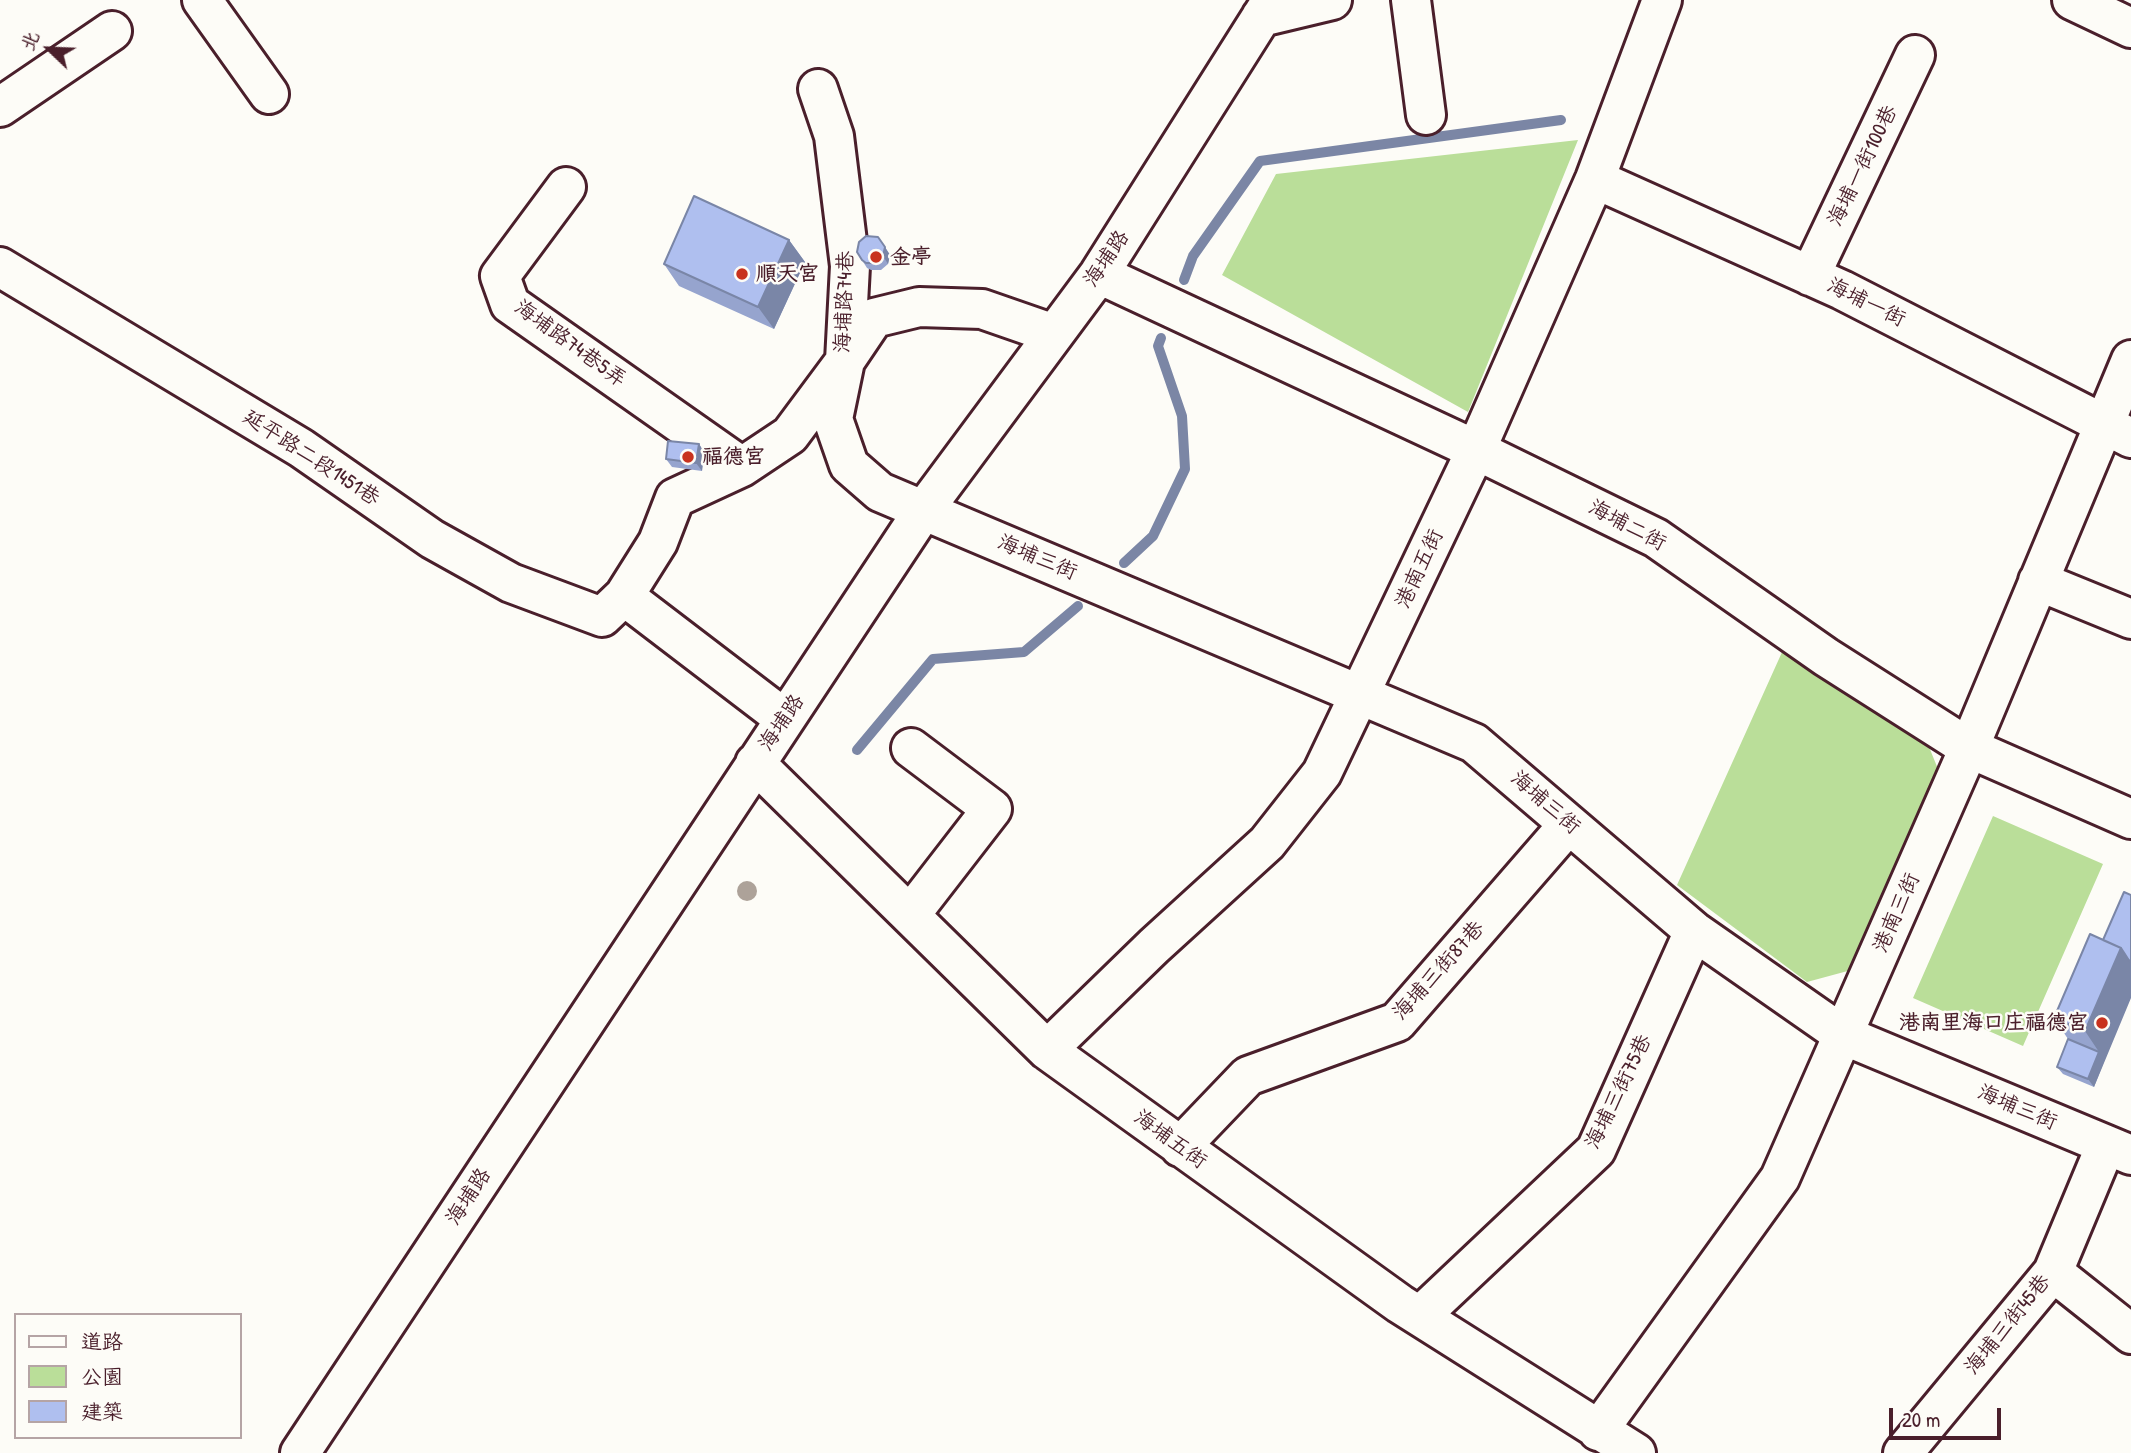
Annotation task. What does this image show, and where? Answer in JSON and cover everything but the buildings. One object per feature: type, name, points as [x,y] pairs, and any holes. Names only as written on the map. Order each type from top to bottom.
[{"type":"street","points":[[202,0],[268,94]]},
{"type":"street","points":[[1266,9],[1332,0]]},
{"type":"street","points":[[1411,0],[1426,115]]},
{"type":"street","name":"港南五街","points":[[1047,1050],[1154,946],[1267,843],[1322,773],[1476,450],[1595,179],[1662,0]]},
{"type":"street","points":[[2072,0],[2131,28]]},
{"type":"street","name":"海埔路","points":[[300,1453],[923,510],[1099,274],[1266,9]]},
{"type":"street","points":[[0,107],[112,30]]},
{"type":"street","name":"海埔一街100巷","points":[[1810,275],[1915,55]]},
{"type":"street","name":"海埔路74巷","points":[[624,596],[658,542],[675,498],[742,467],[790,435],[845,361],[850,266],[835,136],[818,89]]},
{"type":"street","name":"海埔一街","points":[[1595,179],[1810,275],[2117,430]]},
{"type":"street","name":"海埔路74巷5弄","points":[[566,187],[500,276],[510,304],[742,467]]},
{"type":"street","name":"延平路二段1451巷","points":[[0,267],[301,448],[432,539],[511,583],[602,617],[624,596]]},
{"type":"street","name":"海埔二街","points":[[1099,274],[1476,450],[1656,538],[1826,657],[1969,748],[2131,818]]},
{"type":"street","points":[[845,361],[874,318],[919,307],[982,309],[1054,334]]},
{"type":"street","name":"港南三街","points":[[1598,1431],[1780,1178],[1969,748],[2038,581],[2117,430],[2131,360]]},
{"type":"street","name":"海埔三街","points":[[845,361],[833,419],[849,465],[880,492],[1474,743],[1695,931],[1843,1035],[2118,1150]]},
{"type":"street","points":[[2038,581],[2131,619]]},
{"type":"street","points":[[624,596],[785,719]]},
{"type":"street","points":[[909,915],[992,809],[911,748]]},
{"type":"street","name":"海埔五街","points":[[755,763],[1047,1050],[1420,1316],[1636,1453]]},
{"type":"street","name":"海埔三街87巷","points":[[1180,1147],[1248,1076],[1396,1022],[1569,824]]},
{"type":"street","name":"海埔三街75巷","points":[[1420,1316],[1596,1150],[1695,931]]},
{"type":"street","name":"海埔三街45巷","points":[[1903,1453],[2053,1272],[2118,1150]]},
{"type":"street","points":[[2053,1272],[2131,1334]]},
{"type":"green space","points":[[1578,140],[1468,412],[1222,275],[1276,174]]},
{"type":"green space","points":[[1783,650],[1927,742],[1938,769],[1855,969],[1807,982],[1677,885]]},
{"type":"green space","points":[[1993,816],[2103,864],[2023,1046],[1913,998]]},
{"type":"waterway","points":[[1184,280],[1193,256],[1260,161],[1561,120]]},
{"type":"waterway","points":[[1124,563],[1153,536],[1185,469],[1182,416],[1158,346],[1161,338]]},
{"type":"waterway","points":[[857,750],[933,659],[1024,652],[1078,606]]},
{"type":"place","name":"金亭","points":[[876,257]]},
{"type":"place","name":"順天宮","points":[[742,274]]},
{"type":"place","name":"福德宫","points":[[688,457]]},
{"type":"place","name":"港南里海口庄福德宫","points":[[2102,1023]]}]
